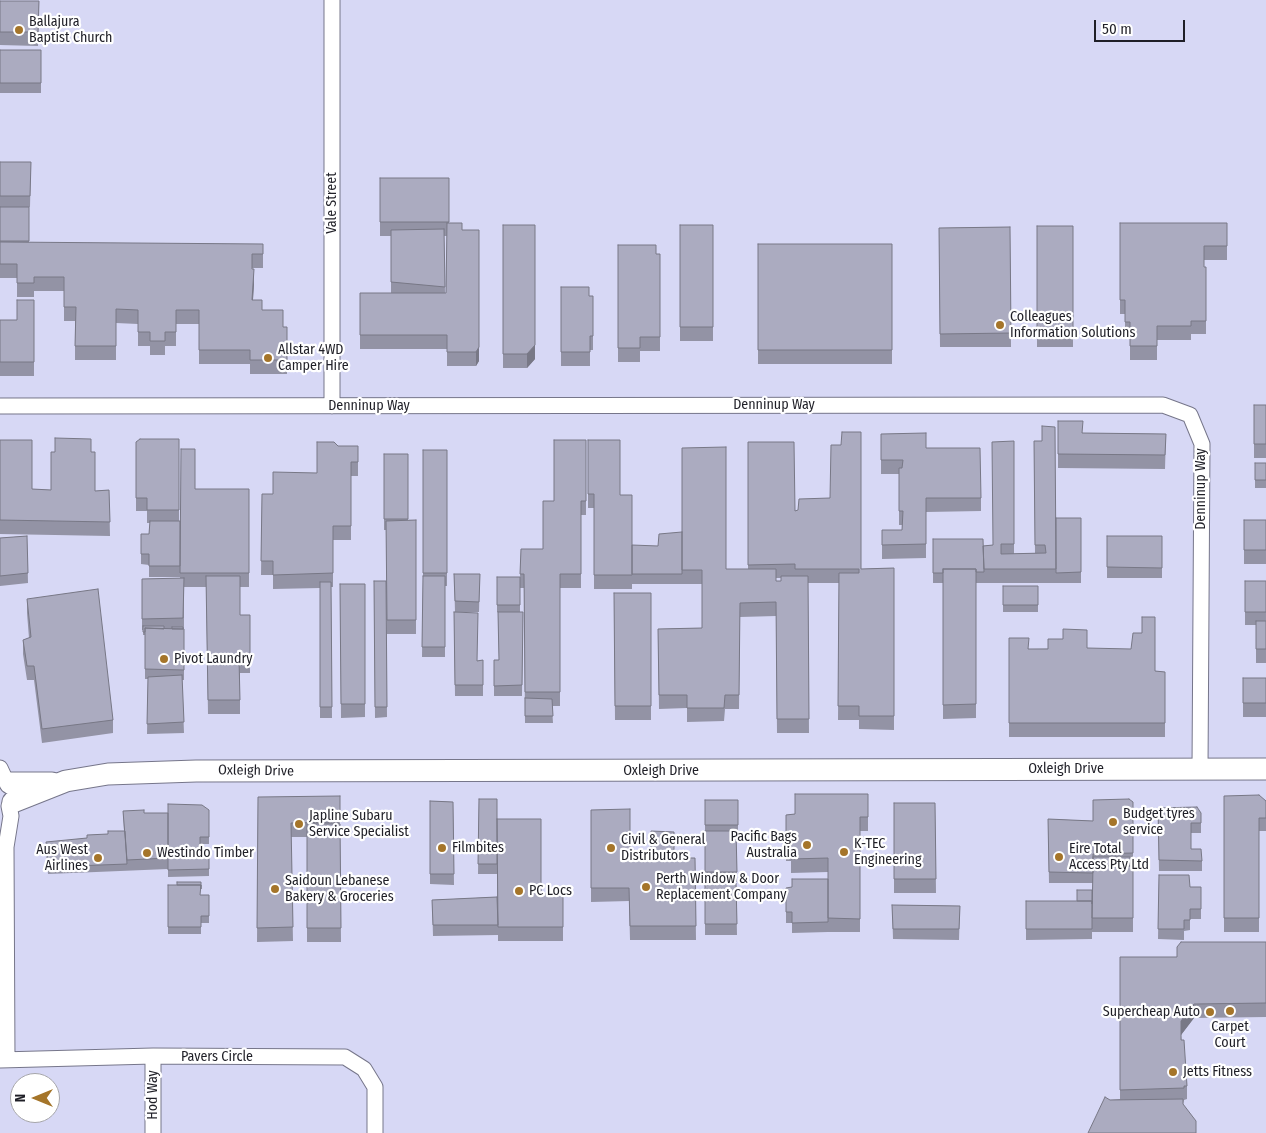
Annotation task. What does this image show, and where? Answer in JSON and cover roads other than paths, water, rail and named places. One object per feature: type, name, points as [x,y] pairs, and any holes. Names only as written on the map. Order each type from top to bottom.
[{"type":"street","name":"Vale Street","points":[[332,0],[332,406]]},
{"type":"street","name":"Denninup Way","points":[[0,406],[1163,405],[1190,415],[1202,444],[1200,768]]},
{"type":"street","name":"Oxleigh Drive","points":[[5,790],[108,774],[196,771],[1266,769]]},
{"type":"street","points":[[4,1060],[6,847],[11,816],[5,790]]},
{"type":"street","points":[[0,827],[6,847]]},
{"type":"street","name":"Pavers Circle","points":[[4,1060],[153,1056],[345,1057],[364,1069],[375,1087],[375,1133]]},
{"type":"street","name":"Hod Way","points":[[153,1056],[153,1133]]},
{"type":"place","name":"Ballajura Baptist Church","points":[[19,30]]},
{"type":"place","name":"Colleagues Information Solutions","points":[[1000,325]]},
{"type":"place","name":"Allstar 4WD Camper Hire","points":[[268,358]]},
{"type":"place","name":"Pivot Laundry","points":[[164,659]]},
{"type":"place","name":"Budget tyres service","points":[[1113,822]]},
{"type":"place","name":"Japline Subaru Service Specialist","points":[[299,824]]},
{"type":"place","name":"Pacific Bags Australia","points":[[807,845]]},
{"type":"place","name":"Filmbites","points":[[442,848]]},
{"type":"place","name":"Civil & General Distributors","points":[[611,848]]},
{"type":"place","name":"K-TEC Engineering","points":[[844,852]]},
{"type":"place","name":"Westindo Timber","points":[[147,853]]},
{"type":"place","name":"Eire Total Access Pty Ltd","points":[[1059,857]]},
{"type":"place","name":"Aus West Airlines","points":[[98,858]]},
{"type":"place","name":"Perth Window & Door Replacement Company","points":[[646,887]]},
{"type":"place","name":"Saidoun Lebanese Bakery & Groceries","points":[[275,889]]},
{"type":"place","name":"PC Locs","points":[[519,891]]},
{"type":"place","name":"Carpet Court","points":[[1230,1011]]},
{"type":"place","name":"Supercheap Auto","points":[[1210,1012]]},
{"type":"place","name":"Jetts Fitness","points":[[1173,1072]]}]
